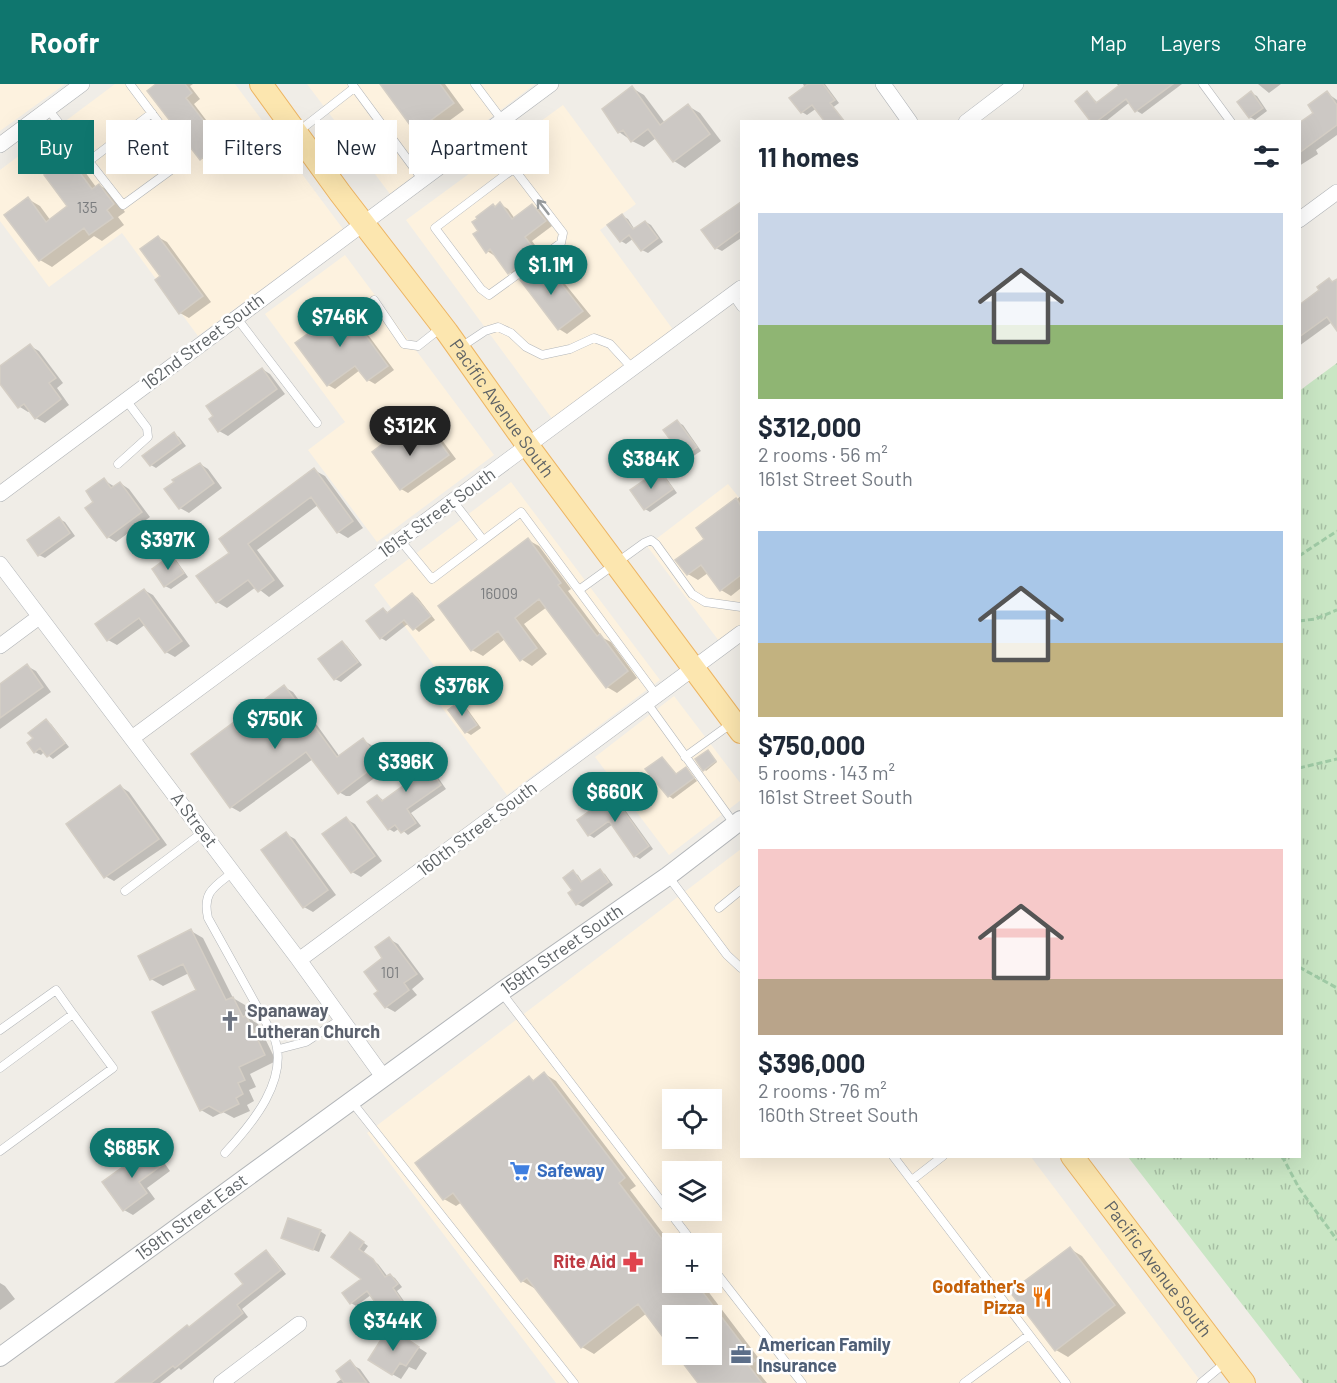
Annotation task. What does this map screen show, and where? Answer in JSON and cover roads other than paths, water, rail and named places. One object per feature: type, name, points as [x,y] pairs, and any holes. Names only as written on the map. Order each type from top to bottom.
[{"type":"main road","name":"Pacific Avenue South","points":[[261,84],[287,120]]},
{"type":"main road","name":"Pacific Avenue South","points":[[303,142],[443,326],[528,446],[737,727]]},
{"type":"main road","name":"Pacific Avenue South","points":[[1074,1158],[1244,1383]]},
{"type":"street","points":[[0,145],[82,84]]},
{"type":"street","name":"162nd Street South","points":[[502,120],[551,84]]},
{"type":"street","points":[[882,84],[909,120]]},
{"type":"street","points":[[969,120],[1016,84]]},
{"type":"street","name":"162nd Street South","points":[[0,494],[429,174]]},
{"type":"street","points":[[1301,216],[1337,192]]},
{"type":"street","name":"161st Street South","points":[[132,738],[632,369],[738,296]]},
{"type":"street","name":"A Street","points":[[0,564],[299,960],[384,1078]]},
{"type":"street","points":[[0,646],[39,617]]},
{"type":"street","name":"160th Street South","points":[[299,960],[740,634]]},
{"type":"street","name":"159th Street South","points":[[384,1078],[501,992],[668,876],[738,822]]},
{"type":"street","name":"159th Street East","points":[[0,1357],[384,1078]]},
{"type":"street","points":[[220,1383],[299,1324]]},
{"type":"lane","points":[[94,167],[123,205],[186,159],[130,84]]},
{"type":"lane","points":[[475,84],[502,120]]},
{"type":"lane","points":[[1203,84],[1230,120]]},
{"type":"lane","points":[[303,127],[353,86],[422,179]]},
{"type":"lane","points":[[48,109],[57,120]]},
{"type":"lane","points":[[94,157],[152,113]]},
{"type":"lane","points":[[514,170],[563,233],[561,243],[489,296],[481,289],[435,228],[505,175],[514,170]]},
{"type":"lane","points":[[374,300],[404,344],[418,346],[443,326]]},
{"type":"lane","points":[[237,317],[317,423]]},
{"type":"lane","points":[[459,348],[485,331],[498,327],[511,333],[526,347],[542,355],[570,349],[594,338],[610,344],[632,369]]},
{"type":"lane","points":[[118,464],[148,437],[147,428],[126,400]]},
{"type":"lane","points":[[453,501],[483,540]]},
{"type":"lane","points":[[400,540],[432,579],[521,512],[579,590],[652,699],[686,757],[738,822]]},
{"type":"lane","points":[[579,590],[651,540],[692,594],[705,602],[740,607]]},
{"type":"lane","points":[[686,757],[737,727]]},
{"type":"lane","points":[[124,891],[203,832]]},
{"type":"lane","points":[[225,1153],[248,1125],[271,1087],[279,1065],[279,1049],[274,1037],[208,918],[207,896],[233,872]]},
{"type":"lane","points":[[668,876],[727,955],[740,967]]},
{"type":"lane","points":[[719,908],[740,891]]},
{"type":"lane","points":[[0,1030],[56,990],[113,1068],[1,1149]]},
{"type":"lane","points":[[501,992],[686,1233]]},
{"type":"lane","points":[[0,1068],[73,1014]]},
{"type":"lane","points":[[279,1049],[306,1042],[341,1019]]},
{"type":"lane","points":[[352,1101],[574,1383]]},
{"type":"lane","points":[[895,1158],[1066,1383]]},
{"type":"lane","points":[[912,1180],[940,1158]]},
{"type":"lane","points":[[722,1280],[802,1383]]},
{"type":"lane","points":[[964,1383],[1029,1335]]},
{"type":"lane","points":[[1201,1383],[1228,1362]]},
{"type":"place","name":"Spanaway Lutheran Church","points":[[230,1021]]},
{"type":"place","name":"Safeway","points":[[520,1171]]},
{"type":"place","name":"Rite Aid","points":[[633,1262]]},
{"type":"place","name":"Godfather's Pizza","points":[[1042,1297]]},
{"type":"place","name":"American Family Insurance","points":[[741,1355]]}]
